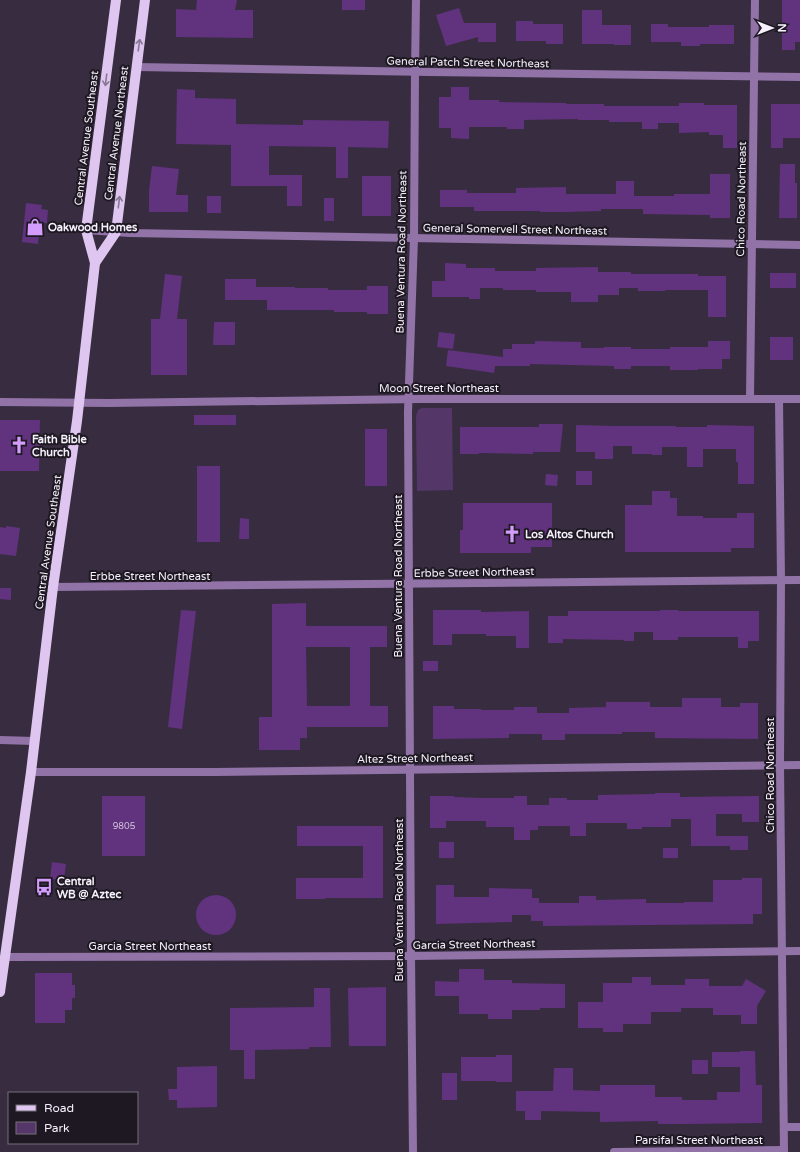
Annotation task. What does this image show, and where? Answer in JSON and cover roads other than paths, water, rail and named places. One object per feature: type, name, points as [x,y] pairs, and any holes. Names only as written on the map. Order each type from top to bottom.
[{"type":"main road","name":"Central Avenue Southeast","points":[[0,992],[31,772],[53,587],[79,402],[95,263],[86,230],[116,0]]},
{"type":"main road","name":"Central Avenue Northeast","points":[[95,263],[116,232],[145,0]]},
{"type":"street","name":"Buena Ventura Road Northeast","points":[[413,1152],[408,399],[414,238],[414,72],[416,0]]},
{"type":"street","name":"Chico Road Northeast","points":[[750,398],[756,0]]},
{"type":"street","name":"General Patch Street Northeast","points":[[136,67],[800,77]]},
{"type":"street","name":"General Somervell Street Northeast","points":[[86,230],[116,232],[800,245]]},
{"type":"street","name":"Moon Street Northeast","points":[[0,402],[800,398]]},
{"type":"street","name":"Chico Road Northeast","points":[[779,399],[781,580],[780,765],[784,1151]]},
{"type":"street","name":"Erbbe Street Northeast","points":[[53,587],[800,580]]},
{"type":"street","points":[[0,740],[34,741]]},
{"type":"street","name":"Altez Street Northeast","points":[[31,772],[222,772],[800,765]]},
{"type":"street","name":"Garcia Street Northeast","points":[[5,957],[411,956],[800,951]]},
{"type":"street","points":[[784,1127],[800,1127]]},
{"type":"street","name":"Parsifal Street Northeast","points":[[614,1152],[784,1151]]},
{"type":"place","name":"Oakwood Homes","points":[[35,227]]},
{"type":"place","name":"Faith Bible Church","points":[[19,445]]},
{"type":"place","name":"Los Altos Church","points":[[512,534]]},
{"type":"place","name":"Central WB @ Aztec","points":[[44,887]]}]
